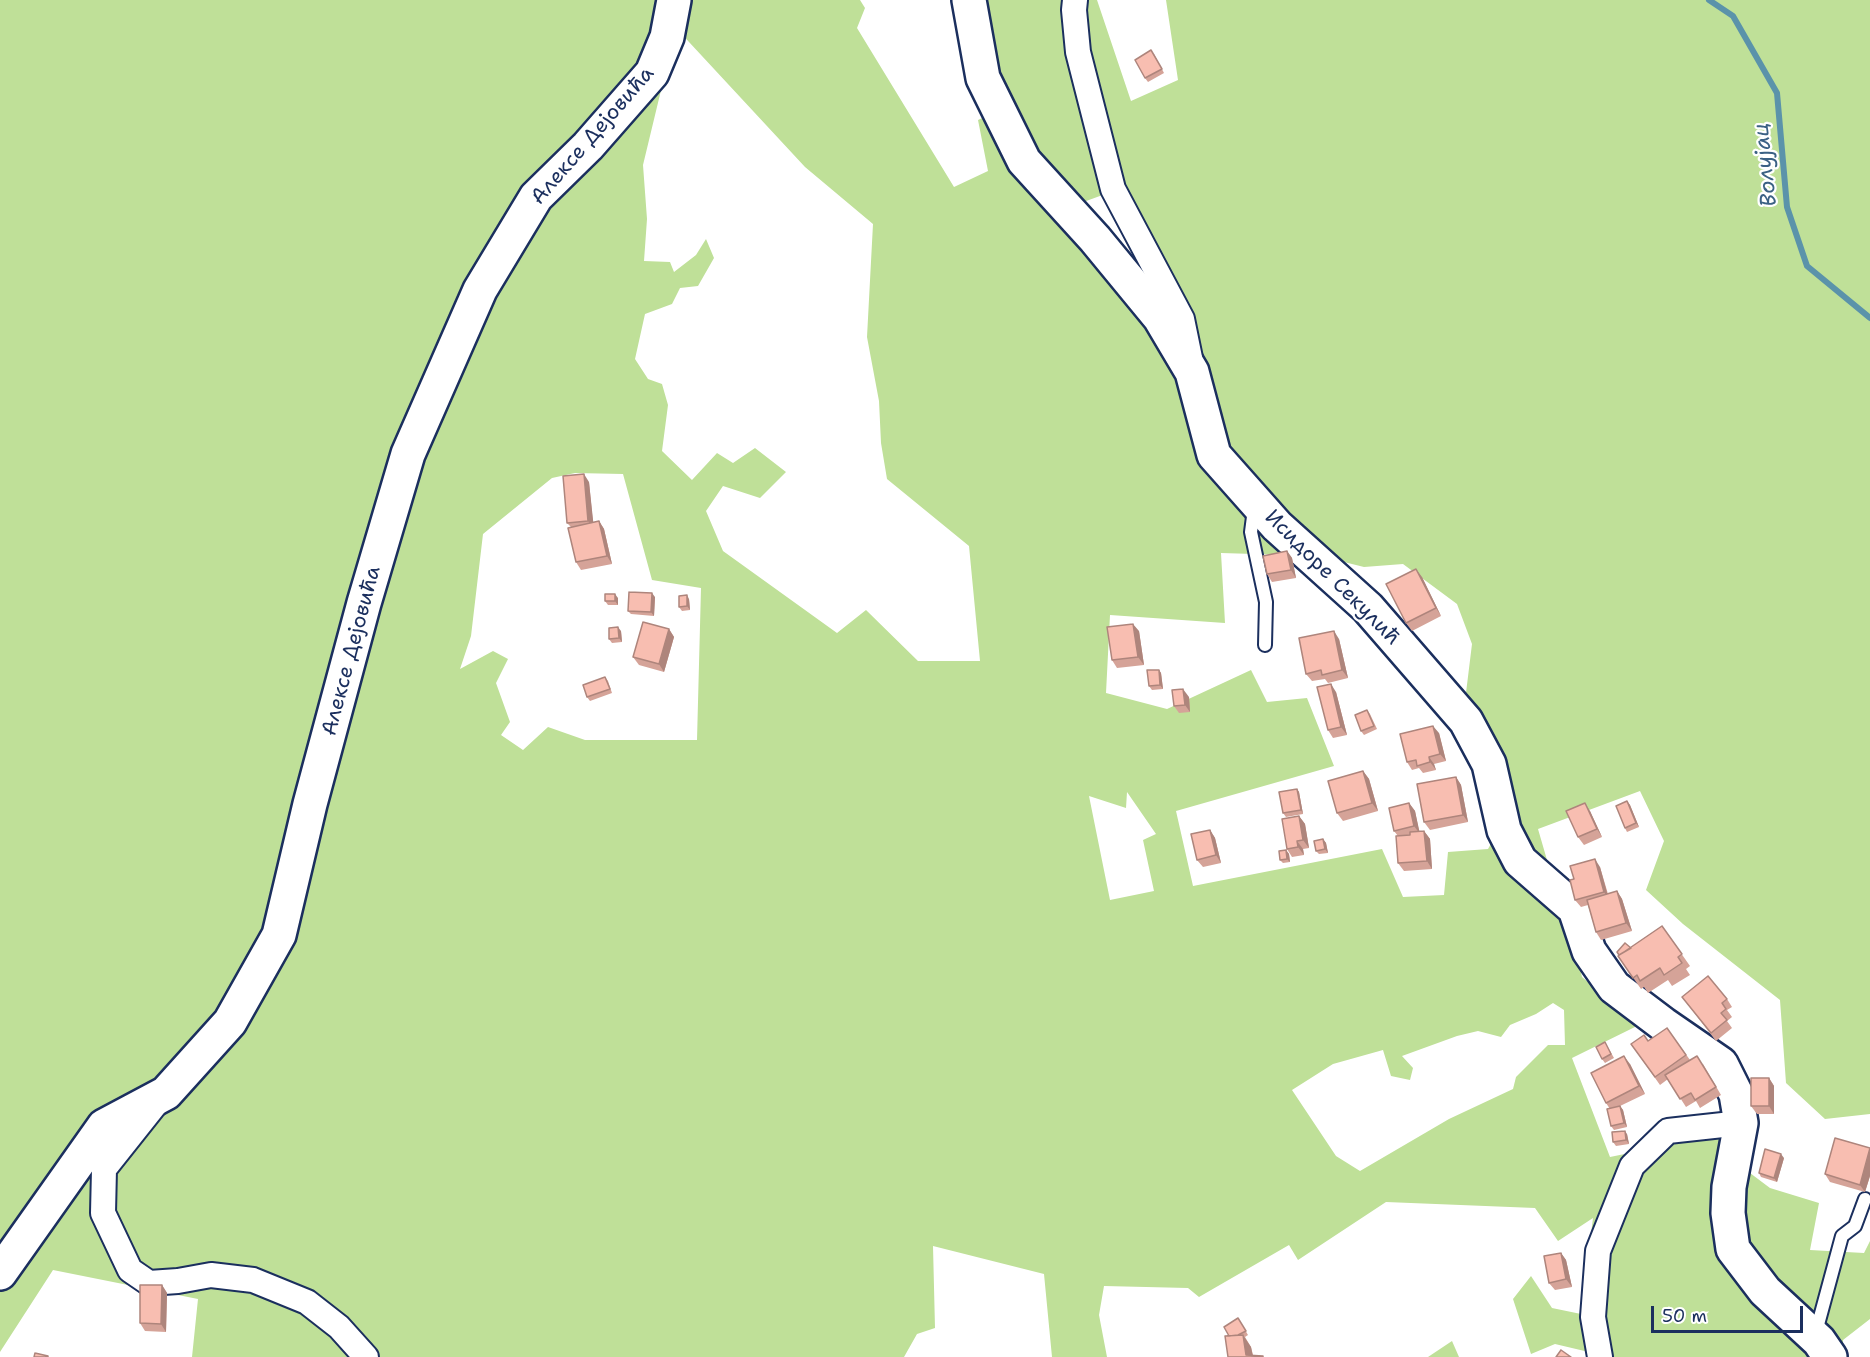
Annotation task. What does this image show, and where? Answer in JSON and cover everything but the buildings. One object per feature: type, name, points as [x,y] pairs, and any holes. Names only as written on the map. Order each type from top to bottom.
[{"type":"street","name":"Алексе Дејовића","points":[[0,1273],[104,1126],[166,1093],[230,1022],[279,936],[310,804],[358,625],[408,454],[480,290],[536,197],[588,146],[652,73],[667,37],[674,0]]},
{"type":"street","name":"Исидоре Секулић","points":[[969,0],[982,78],[1024,161],[1095,239],[1160,318],[1192,372]]},
{"type":"street","name":"Исидоре Секулић","points":[[1075,0],[1078,52],[1113,189],[1182,319],[1192,372],[1214,455],[1277,526],[1368,608],[1466,721],[1489,764],[1504,830],[1520,861],[1575,909],[1589,951],[1614,987],[1721,1064],[1736,1094],[1741,1123],[1729,1187],[1728,1213],[1733,1250],[1765,1292],[1822,1347]]},
{"type":"street","points":[[166,1093],[104,1169],[103,1213],[130,1270],[149,1283],[211,1275],[253,1281],[307,1302],[339,1327],[366,1357]]},
{"type":"street","points":[[1600,1357],[1593,1317],[1598,1251],[1632,1166],[1668,1131],[1741,1123]]},
{"type":"lane","points":[[1255,502],[1251,532],[1266,602],[1265,645]]},
{"type":"lane","points":[[1822,1347],[1842,1236],[1855,1226],[1864,1200]]},
{"type":"green space","points":[[0,0],[860,0],[865,8],[857,28],[954,187],[988,171],[978,120],[991,114],[1145,318],[1189,401],[1198,459],[1234,502],[1191,320],[1179,287],[1119,189],[1078,204],[1028,145],[983,24],[983,0],[1097,0],[1131,101],[1178,80],[1166,0],[1870,0],[1870,1114],[1825,1119],[1786,1083],[1780,1000],[1683,924],[1646,890],[1664,841],[1640,791],[1538,829],[1573,934],[1582,977],[1639,1025],[1572,1058],[1610,1157],[1727,1133],[1746,1170],[1770,1188],[1819,1203],[1810,1250],[1864,1253],[1870,1241],[1870,1319],[1843,1340],[1843,1357],[1594,1357],[1593,1353],[1555,1344],[1531,1354],[1513,1299],[1531,1276],[1552,1308],[1581,1314],[1593,1218],[1558,1241],[1535,1208],[1386,1202],[1298,1260],[1289,1245],[1199,1297],[1188,1288],[1104,1286],[1099,1315],[1107,1357],[1052,1357],[1044,1274],[933,1246],[935,1328],[917,1334],[904,1357],[192,1357],[198,1299],[53,1270],[0,1352]],"holes":[[[676,28],[805,167],[873,224],[867,337],[879,401],[881,443],[887,479],[969,546],[980,661],[918,661],[866,610],[837,633],[723,551],[706,511],[723,486],[760,498],[786,472],[755,448],[733,463],[717,453],[692,480],[662,451],[668,405],[662,384],[648,379],[635,359],[645,314],[672,304],[680,288],[698,286],[714,258],[706,239],[696,255],[674,272],[670,262],[644,261],[647,219],[643,165]],[[575,473],[623,474],[652,580],[701,588],[697,740],[585,740],[548,727],[523,750],[501,735],[510,722],[496,683],[508,659],[493,651],[460,669],[471,636],[483,534],[552,478]],[[1221,553],[1320,556],[1364,567],[1403,564],[1457,604],[1472,644],[1465,701],[1508,813],[1488,849],[1448,852],[1444,895],[1403,897],[1382,849],[1193,886],[1176,811],[1334,766],[1307,698],[1267,702],[1251,670],[1167,709],[1106,693],[1110,615],[1225,623]],[[1127,792],[1156,834],[1143,840],[1154,891],[1110,900],[1089,796],[1126,808]],[[1553,1003],[1564,1010],[1565,1045],[1548,1045],[1516,1077],[1513,1089],[1449,1119],[1360,1171],[1336,1156],[1292,1090],[1333,1064],[1383,1050],[1391,1076],[1410,1080],[1413,1068],[1402,1056],[1457,1036],[1478,1031],[1501,1037],[1510,1025],[1536,1014]]]},
{"type":"green space","points":[[1452,1341],[1459,1357],[1428,1357]]},
{"type":"waterway","name":"Волујац","points":[[1709,0],[1733,16],[1777,93],[1787,207],[1807,266],[1870,318]]}]
